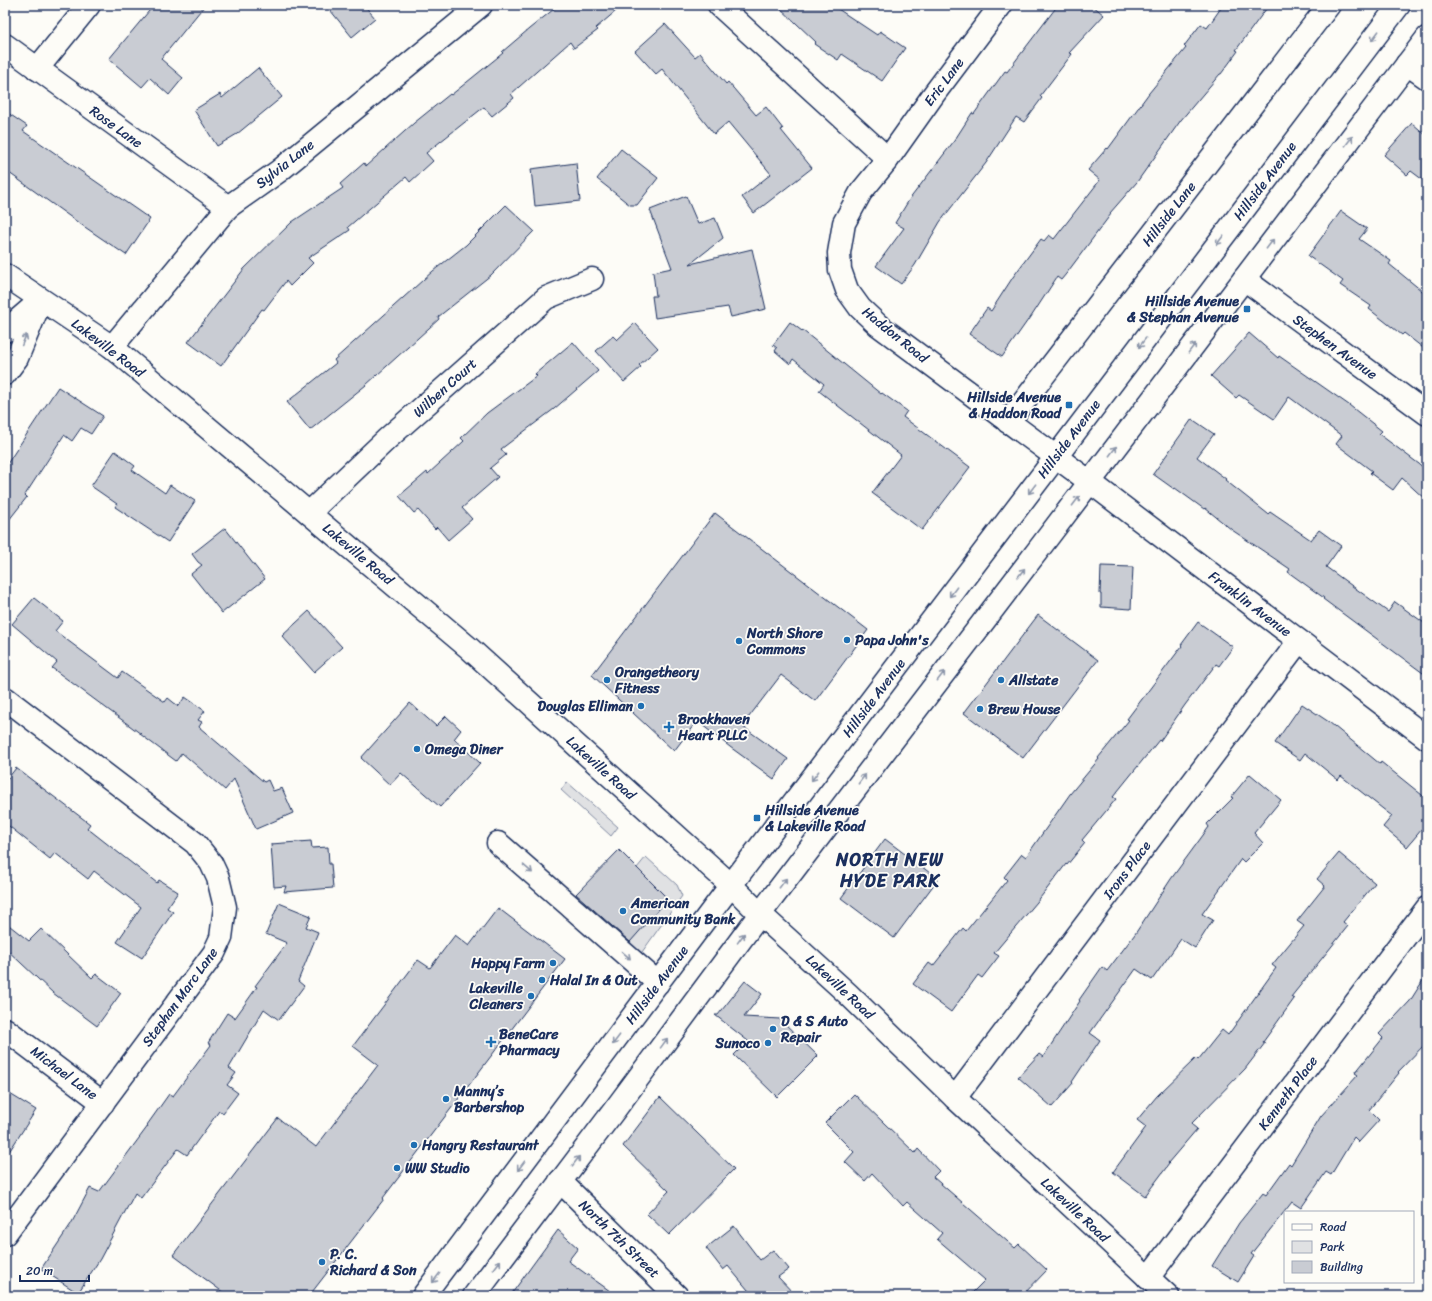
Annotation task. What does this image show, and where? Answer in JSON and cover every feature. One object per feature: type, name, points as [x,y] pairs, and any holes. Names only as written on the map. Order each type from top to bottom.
[{"type":"street","points":[[37,69],[89,5]]},
{"type":"street","name":"Sylvia Lane","points":[[112,347],[228,207],[279,171],[481,5]]},
{"type":"street","points":[[719,5],[888,159]]},
{"type":"street","name":"Eric Lane","points":[[888,159],[934,94],[1001,5]]},
{"type":"street","name":"Hillside Lane","points":[[1008,422],[1330,5]]},
{"type":"street","name":"Hillside Avenue","points":[[423,1296],[731,885],[1399,5]]},
{"type":"street","points":[[474,1296],[760,914],[1082,477],[1244,279],[1427,38]]},
{"type":"street","name":"Rose Lane","points":[[5,45],[228,207]]},
{"type":"street","points":[[1408,64],[1427,78]]},
{"type":"street","name":"Haddon Road","points":[[888,159],[861,192],[844,223],[839,253],[840,270],[847,290],[860,308],[878,325],[1082,477]]},
{"type":"street","name":"Lakeville Road","points":[[5,275],[112,347],[469,648],[731,885],[955,1098],[1168,1296]]},
{"type":"street","name":"Wilben Court","points":[[309,513],[387,440],[546,298],[592,279]]},
{"type":"street","name":"Stephen Avenue","points":[[1244,279],[1427,414]]},
{"type":"street","points":[[5,331],[41,300]]},
{"type":"street","points":[[5,374],[17,358],[41,300]]},
{"type":"street","name":"Franklin Avenue","points":[[1082,477],[1427,738]]},
{"type":"street","name":"Irons Place","points":[[955,1098],[1299,641]]},
{"type":"street","name":"Stephan Marc Lane","points":[[5,698],[195,843],[211,863],[218,878],[225,907],[221,938],[214,953],[5,1234]]},
{"type":"street","points":[[498,843],[658,983]]},
{"type":"street","name":"Kenneth Place","points":[[1148,1278],[1427,908]]},
{"type":"street","name":"Michael Lane","points":[[5,1028],[103,1103]]},
{"type":"street","name":"North 7th Street","points":[[560,1182],[677,1296]]},
{"type":"green space","points":[[567,782],[618,827],[611,836],[561,790]]},
{"type":"green space","points":[[646,857],[677,885],[682,896],[637,959],[630,941],[668,899],[637,868]]},
{"type":"building","points":[[154,5],[205,5],[161,59],[183,78],[169,95],[150,78],[142,87],[109,59]]},
{"type":"building","points":[[326,5],[364,5],[375,18],[352,37]]},
{"type":"building","points":[[559,5],[623,5],[596,28],[598,30],[574,48],[570,42],[511,94],[514,98],[492,116],[484,107],[426,153],[433,161],[410,182],[406,177],[348,227],[350,230],[308,258],[313,263],[290,286],[286,281],[264,310],[262,309],[221,366],[188,342],[244,269],[292,222],[343,188],[340,184],[364,163],[366,166],[414,123],[503,53],[502,52]]},
{"type":"building","points":[[777,5],[832,5],[877,35],[880,31],[905,48],[882,81],[842,54],[838,60],[814,44],[816,42]]},
{"type":"building","points":[[1058,5],[1092,5],[1104,15],[1069,53],[1072,54],[1040,96],[1042,98],[1024,122],[1016,117],[986,163],[940,222],[915,265],[901,284],[876,266],[904,228],[895,223],[909,200],[954,141],[972,113],[974,114],[1005,71],[1007,72]]},
{"type":"building","points":[[1223,5],[1269,5],[1236,50],[1238,51],[1221,74],[1181,120],[1137,182],[1110,213],[1111,214],[1066,274],[1061,280],[1057,277],[1029,320],[1002,357],[969,334],[987,308],[991,311],[1013,277],[1041,239],[1044,241],[1049,235],[1054,239],[1100,180],[1088,170],[1107,148],[1108,149],[1149,93],[1186,48],[1184,46],[1201,24],[1207,28]]},
{"type":"building","points":[[665,24],[695,57],[700,53],[726,84],[728,82],[756,115],[766,107],[783,129],[781,130],[812,168],[754,213],[742,197],[771,174],[728,122],[714,134],[662,69],[656,74],[635,51]]},
{"type":"building","points":[[258,68],[282,97],[237,134],[217,146],[194,110],[220,94],[222,98]]},
{"type":"building","points":[[5,111],[27,126],[23,131],[150,219],[126,255],[5,170]]},
{"type":"building","points":[[1412,123],[1427,136],[1427,183],[1411,171],[1407,175],[1384,155]]},
{"type":"building","points":[[621,149],[658,178],[637,205],[630,205],[597,179]]},
{"type":"building","points":[[576,163],[580,201],[535,206],[531,169]]},
{"type":"building","points":[[686,196],[698,224],[715,218],[723,238],[690,264],[752,249],[766,309],[731,317],[728,307],[655,318],[652,296],[656,296],[653,272],[672,268],[650,210]]},
{"type":"building","points":[[506,205],[534,231],[491,275],[438,317],[439,319],[366,385],[310,430],[287,402],[336,363],[334,360],[433,271],[466,245]]},
{"type":"building","points":[[1341,211],[1367,229],[1359,239],[1391,261],[1389,264],[1427,295],[1427,351],[1404,333],[1402,335],[1369,309],[1371,306],[1340,285],[1343,281],[1308,256]]},
{"type":"building","points":[[790,322],[881,394],[882,393],[907,411],[903,417],[970,467],[922,530],[872,493],[901,455],[819,391],[824,384],[793,359],[790,364],[775,351],[777,348],[773,345]]},
{"type":"building","points":[[635,323],[658,348],[639,365],[641,367],[624,382],[596,351],[613,336],[617,340]]},
{"type":"building","points":[[1249,333],[1278,358],[1279,356],[1349,405],[1382,431],[1379,434],[1427,470],[1427,501],[1402,478],[1393,490],[1370,473],[1372,471],[1336,444],[1342,436],[1289,397],[1274,419],[1239,395],[1236,398],[1211,376]]},
{"type":"building","points":[[573,342],[598,371],[554,409],[501,449],[506,455],[490,468],[498,477],[462,508],[472,519],[448,540],[437,527],[435,529],[418,510],[414,513],[399,496],[427,472],[428,474],[464,441],[461,438],[487,413],[537,376],[535,374]]},
{"type":"building","points":[[58,387],[103,416],[91,434],[81,428],[72,441],[64,435],[25,495],[27,497],[5,525],[5,467]]},
{"type":"building","points":[[1192,419],[1214,434],[1197,457],[1268,514],[1270,512],[1311,540],[1319,530],[1341,546],[1326,567],[1388,612],[1395,602],[1427,625],[1427,676],[1288,572],[1290,569],[1232,530],[1205,508],[1204,509],[1153,474]]},
{"type":"building","points":[[115,451],[135,466],[132,470],[165,493],[170,485],[195,501],[168,542],[115,507],[117,504],[91,486]]},
{"type":"building","name":"North Shore Commons","points":[[715,513],[868,630],[815,701],[781,675],[742,726],[788,759],[774,779],[697,721],[674,751],[592,675]]},
{"type":"building","points":[[225,528],[265,579],[222,613],[191,574],[202,565],[192,554]]},
{"type":"building","points":[[1101,566],[1133,567],[1131,609],[1101,607]]},
{"type":"building","points":[[34,598],[63,621],[55,631],[118,678],[122,672],[165,702],[168,698],[178,706],[185,697],[205,711],[198,720],[202,722],[199,727],[264,782],[268,780],[273,791],[282,788],[293,813],[256,829],[234,779],[225,790],[182,753],[176,761],[52,668],[57,662],[12,624]]},
{"type":"building","points":[[309,611],[342,647],[314,672],[282,636]]},
{"type":"building","points":[[1038,615],[1098,660],[1023,758],[964,713]]},
{"type":"building","points":[[1198,622],[1233,647],[1219,666],[1216,664],[1160,741],[1159,740],[1113,797],[1116,799],[1082,840],[1085,843],[1067,865],[1066,864],[1037,902],[994,953],[999,956],[982,978],[978,975],[951,1012],[913,984],[929,963],[933,966],[963,928],[966,931],[1007,880],[1004,877],[1022,854],[1026,857],[1070,794],[1129,720],[1127,719],[1182,646],[1181,645]]},
{"type":"building","name":"Omega Diner","points":[[410,703],[436,726],[446,716],[461,730],[454,739],[480,763],[440,807],[401,773],[390,785],[361,758]]},
{"type":"building","points":[[1302,704],[1329,722],[1380,764],[1381,762],[1427,799],[1427,823],[1407,847],[1383,827],[1392,816],[1341,776],[1338,780],[1305,753],[1300,760],[1275,743]]},
{"type":"building","points":[[16,768],[90,824],[87,828],[157,883],[159,880],[178,892],[167,908],[173,912],[142,958],[117,942],[141,907],[94,871],[88,879],[55,853],[50,859],[5,823],[5,782]]},
{"type":"building","points":[[1250,774],[1281,800],[1254,833],[1263,843],[1244,862],[1241,859],[1202,914],[1213,920],[1195,948],[1181,939],[1152,980],[1136,969],[1090,1033],[1100,1040],[1072,1082],[1073,1083],[1052,1107],[1018,1077],[1039,1054],[1043,1057],[1102,967],[1107,971],[1135,934],[1171,879],[1209,827],[1207,824],[1233,798],[1231,797]]},
{"type":"building","points":[[885,839],[938,879],[894,938],[841,898]]},
{"type":"building","points":[[311,841],[312,848],[328,847],[333,888],[284,892],[286,886],[274,887],[271,844]]},
{"type":"building","name":"American Community Bank","points":[[619,850],[668,899],[630,942],[576,894]]},
{"type":"building","points":[[1339,853],[1375,883],[1343,922],[1348,926],[1291,997],[1294,999],[1263,1042],[1265,1043],[1245,1069],[1191,1124],[1197,1129],[1168,1163],[1169,1164],[1145,1196],[1113,1172],[1146,1127],[1137,1120],[1157,1096],[1196,1058],[1198,1060],[1222,1030],[1228,1035],[1276,968],[1272,965],[1304,926],[1297,921],[1325,886],[1317,879]]},
{"type":"building","points":[[279,903],[311,916],[306,927],[318,932],[298,981],[304,986],[279,1020],[264,1009],[229,1068],[236,1073],[227,1085],[238,1093],[223,1113],[219,1111],[187,1155],[178,1149],[141,1198],[135,1193],[100,1259],[78,1293],[41,1269],[71,1224],[90,1188],[99,1192],[148,1126],[147,1125],[169,1094],[173,1096],[211,1045],[208,1043],[227,1013],[235,1018],[257,987],[255,986],[287,943],[266,934]]},
{"type":"building","points":[[498,908],[565,959],[309,1296],[228,1296],[173,1255],[278,1118],[316,1147],[378,1065],[353,1046],[418,960],[430,968],[455,935],[469,946]]},
{"type":"building","points":[[5,922],[29,941],[41,929],[92,978],[96,974],[121,993],[97,1026],[53,993],[5,948]]},
{"type":"building","points":[[1427,974],[1427,1042],[1398,1072],[1399,1073],[1369,1110],[1379,1120],[1359,1142],[1354,1137],[1331,1175],[1326,1172],[1301,1208],[1292,1202],[1284,1211],[1251,1254],[1254,1256],[1238,1282],[1212,1266],[1239,1223],[1263,1193],[1266,1195],[1289,1163],[1291,1165],[1321,1116],[1358,1075],[1355,1073],[1383,1038],[1379,1034],[1410,1001]]},
{"type":"building","points":[[745,981],[762,994],[744,1017],[780,1019],[818,1056],[777,1097],[734,1055],[748,1041],[715,1015],[718,1015]]},
{"type":"building","points":[[5,1091],[36,1110],[5,1158]]},
{"type":"building","points":[[854,1094],[915,1153],[918,1149],[939,1171],[933,1177],[1015,1248],[1019,1244],[1047,1270],[1022,1296],[969,1296],[985,1280],[937,1239],[942,1233],[907,1202],[903,1206],[872,1173],[865,1181],[845,1162],[854,1152],[825,1123]]},
{"type":"building","points":[[660,1097],[734,1169],[669,1235],[647,1214],[669,1191],[623,1146]]},
{"type":"building","points":[[734,1226],[760,1260],[773,1250],[789,1269],[778,1277],[796,1296],[753,1296],[728,1266],[723,1270],[706,1248]]},
{"type":"building","points":[[558,1230],[578,1248],[568,1261],[617,1296],[510,1296]]},
{"type":"place","name":"Hillside Avenue & Stephan Avenue","points":[[1247,309]]},
{"type":"place","name":"Hillside Avenue & Haddon Road","points":[[1069,405]]},
{"type":"place","name":"Papa John's","points":[[847,640]]},
{"type":"place","name":"North Shore Commons","points":[[739,641]]},
{"type":"place","name":"Orangetheory Fitness","points":[[607,680]]},
{"type":"place","name":"Allstate","points":[[1001,680]]},
{"type":"place","name":"Douglas Elliman","points":[[641,706]]},
{"type":"place","name":"Brew House","points":[[980,709]]},
{"type":"place","name":"Brookhaven Heart PLLC","points":[[669,727]]},
{"type":"place","name":"Omega Diner","points":[[417,749]]},
{"type":"place","name":"Hillside Avenue & Lakeville Road","points":[[757,818]]},
{"type":"place","name":"American Community Bank","points":[[623,911]]},
{"type":"place","name":"Happy Farm","points":[[553,963]]},
{"type":"place","name":"Halal In & Out","points":[[542,980]]},
{"type":"place","name":"Lakeville Cleaners","points":[[531,996]]},
{"type":"place","name":"D & S Auto Repair","points":[[773,1029]]},
{"type":"place","name":"BeneCare Pharmacy","points":[[491,1042]]},
{"type":"place","name":"Sunoco","points":[[768,1043]]},
{"type":"place","name":"Manny’s Barbershop","points":[[446,1099]]},
{"type":"place","name":"Hangry Restaurant","points":[[414,1145]]},
{"type":"place","name":"WW Studio","points":[[397,1168]]},
{"type":"place","name":"P. C. Richard & Son","points":[[322,1262]]},
{"type":"district","name":"NORTH NEW HYDE PARK","points":[[890,870]]}]
